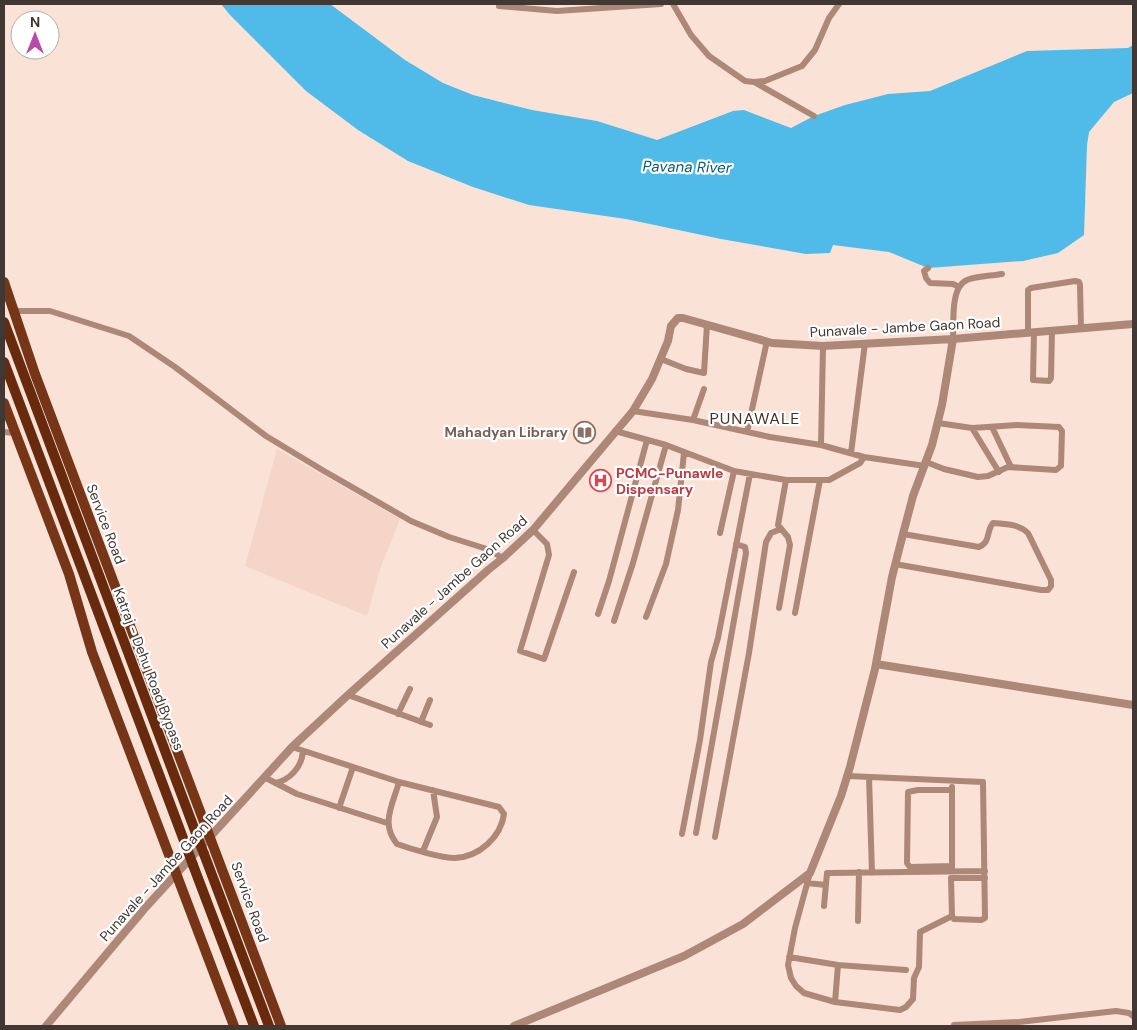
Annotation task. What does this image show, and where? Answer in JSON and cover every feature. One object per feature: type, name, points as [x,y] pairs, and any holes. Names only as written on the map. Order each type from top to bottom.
[{"type":"highway","name":"Katraj - Dehu Road Bypass","points":[[4,322],[269,1026]]},
{"type":"highway","name":"Katraj - Dehu Road Bypass","points":[[5,368],[254,1026]]},
{"type":"main road","name":"Service Road","points":[[4,282],[35,374],[93,531],[282,1026]]},
{"type":"main road","points":[[4,404],[69,574],[92,652],[234,1026]]},
{"type":"street","points":[[499,6],[557,11],[591,6],[661,4]]},
{"type":"street","points":[[673,4],[691,35],[709,56],[745,81],[754,82],[765,81],[802,66],[814,50],[829,18],[840,4]]},
{"type":"street","points":[[754,82],[814,116]]},
{"type":"street","points":[[928,268],[924,271],[930,283],[953,284],[959,287]]},
{"type":"street","points":[[952,916],[920,932],[919,967],[914,978],[913,999],[906,1007],[900,1010],[835,1002],[804,993],[796,986],[788,970],[810,873],[848,776],[876,664],[895,564],[913,496],[938,423],[953,338],[955,298],[959,287],[967,280],[1002,274]]},
{"type":"street","points":[[1052,331],[1049,381],[1033,380],[1028,290],[1075,281],[1079,282],[1081,328]]},
{"type":"street","points":[[14,311],[50,311],[129,336],[175,367],[266,436],[336,478],[411,521],[449,537],[487,549],[503,558]]},
{"type":"street","name":"Punavale - Jambe Gaon Road","points":[[46,1026],[146,907],[292,747],[533,530],[633,411],[645,393],[661,359],[674,320],[683,318],[766,341],[823,346],[1031,333],[1133,324]]},
{"type":"street","points":[[661,359],[686,369],[704,373],[707,324]]},
{"type":"street","points":[[747,432],[766,341]]},
{"type":"street","points":[[851,453],[865,343]]},
{"type":"street","points":[[821,445],[823,346]]},
{"type":"street","points":[[693,420],[704,389]]},
{"type":"street","points":[[633,411],[693,420],[821,445],[864,457],[925,464],[978,477],[988,476],[999,472],[1003,468],[1059,469],[1061,466],[1062,428],[1018,425],[972,428],[938,423]]},
{"type":"street","points":[[992,427],[1011,467]]},
{"type":"street","points":[[972,428],[999,472]]},
{"type":"street","points":[[615,431],[666,445],[734,471],[786,480],[829,480],[860,463],[864,457]]},
{"type":"street","points":[[4,432],[16,434]]},
{"type":"street","points":[[598,614],[609,582],[647,440]]},
{"type":"street","points":[[614,621],[633,563],[666,445]]},
{"type":"street","points":[[646,617],[666,564],[678,510],[684,453]]},
{"type":"street","points":[[720,533],[734,471]]},
{"type":"street","points":[[682,834],[700,740],[712,662],[750,474]]},
{"type":"street","points":[[779,608],[790,546],[788,538],[781,529],[779,522],[786,480]]},
{"type":"street","points":[[795,613],[820,480]]},
{"type":"street","points":[[895,564],[1041,590],[1048,590],[1051,586],[1051,580],[1024,528],[1015,525],[993,523],[990,526],[988,538],[984,545],[979,547],[903,534]]},
{"type":"street","points":[[715,836],[749,654],[766,542],[771,533],[781,529]]},
{"type":"street","points":[[533,530],[546,544],[549,555],[520,650],[521,652],[542,660],[544,659],[574,572]]},
{"type":"street","points":[[696,834],[746,553],[745,547],[736,544]]},
{"type":"street","points":[[876,664],[1133,705]]},
{"type":"street","points":[[398,714],[410,689]]},
{"type":"street","points":[[348,695],[430,726]]},
{"type":"street","points":[[421,722],[430,700]]},
{"type":"street","points":[[292,747],[399,782],[499,807],[504,814],[498,833],[494,839],[474,853],[464,856],[449,857],[397,844],[392,837],[387,823],[399,782]]},
{"type":"street","points":[[275,783],[283,782],[288,778],[300,764],[303,751]]},
{"type":"street","points":[[339,808],[353,767]]},
{"type":"street","points":[[848,776],[983,782],[985,918],[981,920],[954,919],[952,916]]},
{"type":"street","points":[[264,777],[297,794],[387,823]]},
{"type":"street","points":[[869,777],[872,872]]},
{"type":"street","points":[[952,780],[952,868]]},
{"type":"street","points":[[423,851],[437,817],[433,790]]},
{"type":"street","points":[[952,790],[918,790],[908,792],[908,863],[910,867],[952,868],[985,875]]},
{"type":"street","points":[[824,906],[827,873],[952,868]]},
{"type":"street","points":[[858,921],[859,872]]},
{"type":"street","points":[[514,1026],[684,956],[742,924],[810,873]]},
{"type":"street","points":[[952,916],[951,878],[985,875]]},
{"type":"street","points":[[807,883],[826,885]]},
{"type":"street","points":[[790,957],[838,965],[906,970]]},
{"type":"street","points":[[835,1002],[838,965]]},
{"type":"street","points":[[954,1025],[1018,1022],[1116,1011],[1129,1013],[1133,1016]]},
{"type":"shaded area","points":[[277,449],[400,519],[380,569],[367,616],[245,566]]},
{"type":"water","name":"Pavana River","points":[[221,4],[330,4],[405,60],[443,83],[473,95],[532,110],[597,121],[657,140],[733,111],[744,110],[791,128],[814,116],[845,105],[888,94],[930,91],[1027,51],[1128,48],[1133,45],[1133,93],[1114,102],[1089,132],[1084,235],[1058,253],[1023,261],[928,268],[889,252],[833,245],[830,253],[806,254],[626,219],[529,205],[473,187],[408,161],[358,130],[306,91]]},
{"type":"place","name":"Mahadyan Library","points":[[584,432]]},
{"type":"place","name":"PCMC-Punawle Dispensary","points":[[600,481]]},
{"type":"district","name":"PUNAWALE","points":[[755,418]]}]
